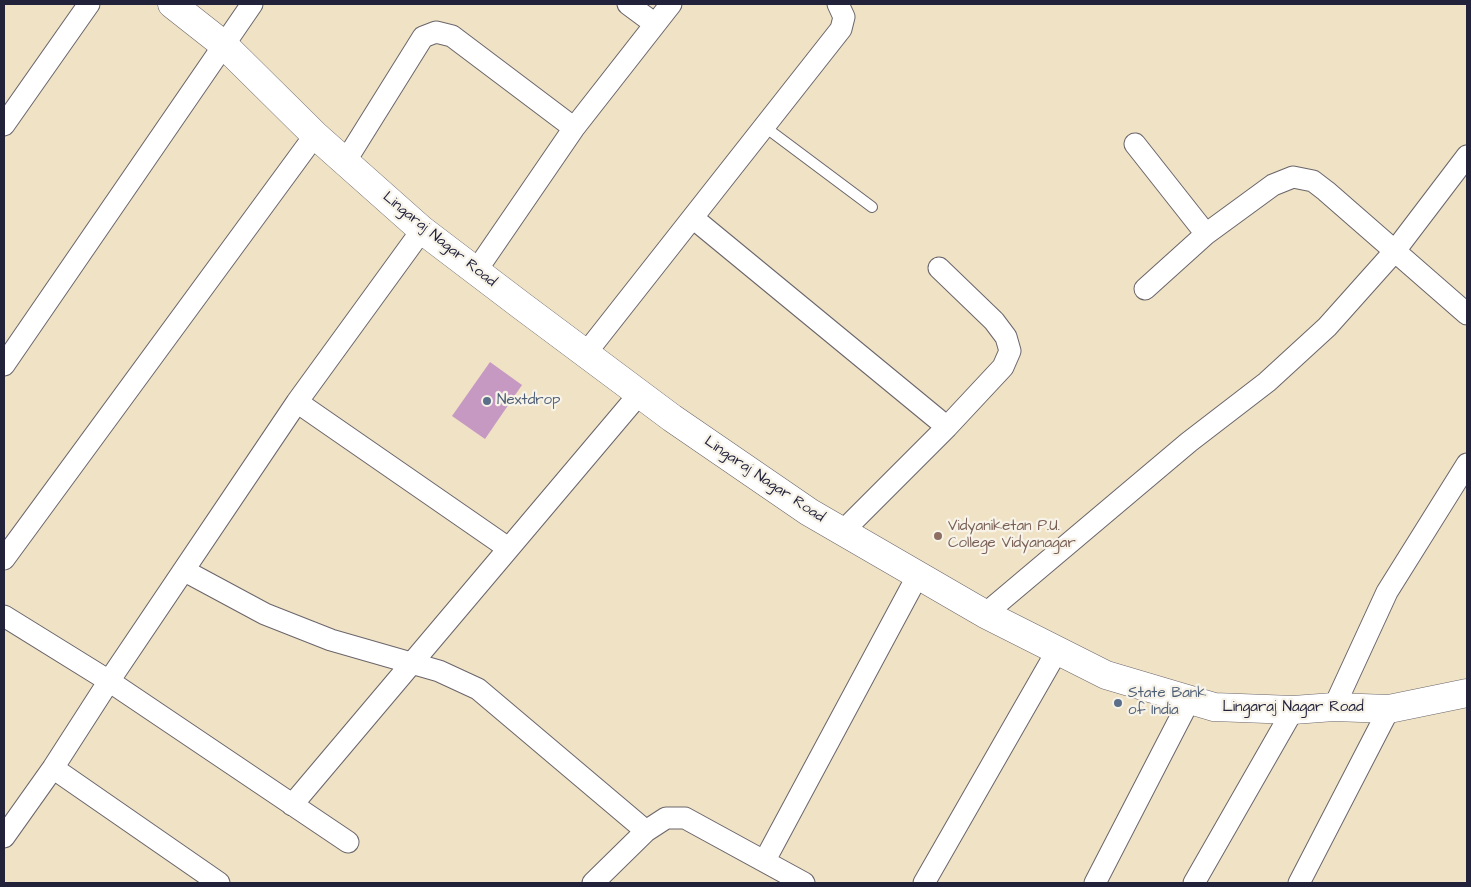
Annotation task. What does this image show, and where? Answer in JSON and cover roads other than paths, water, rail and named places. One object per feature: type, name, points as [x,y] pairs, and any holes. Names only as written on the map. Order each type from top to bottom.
[{"type":"street","points":[[4,125],[89,4]]},
{"type":"street","name":"Lingaraj Nagar Road","points":[[172,4],[224,45],[315,136],[422,230],[476,271],[640,393],[809,512],[984,614],[1106,675],[1214,707],[1293,710],[1334,707],[1389,709],[1467,693]]},
{"type":"street","points":[[4,365],[252,4]]},
{"type":"street","points":[[628,4],[654,24]]},
{"type":"street","points":[[476,271],[574,128],[671,4]]},
{"type":"street","points":[[586,353],[841,29],[844,17],[838,4]]},
{"type":"street","points":[[345,162],[423,38],[436,32],[452,36],[574,128]]},
{"type":"street","points":[[4,558],[315,136]]},
{"type":"street","points":[[1135,144],[1206,234]]},
{"type":"street","points":[[984,614],[1189,442],[1267,382],[1327,327],[1394,252],[1467,156]]},
{"type":"street","points":[[1145,289],[1206,234],[1273,185],[1293,177],[1313,181],[1467,314]]},
{"type":"street","points":[[693,218],[947,427]]},
{"type":"street","points":[[4,838],[54,768],[109,681],[186,571],[297,402],[422,230]]},
{"type":"street","points":[[842,532],[947,427],[1003,367],[1010,351],[1006,337],[994,321],[939,268]]},
{"type":"street","points":[[292,805],[640,393]]},
{"type":"street","points":[[297,402],[508,548]]},
{"type":"street","points":[[1334,707],[1386,592],[1467,464]]},
{"type":"street","points":[[186,571],[265,614],[331,640],[412,662],[478,689],[646,831]]},
{"type":"street","points":[[765,860],[918,575]]},
{"type":"street","points":[[4,616],[109,681],[348,842]]},
{"type":"street","points":[[924,883],[1057,652]]},
{"type":"street","points":[[1095,883],[1189,701]]},
{"type":"street","points":[[1299,883],[1389,709]]},
{"type":"street","points":[[1194,883],[1293,710]]},
{"type":"street","points":[[54,768],[219,883]]},
{"type":"street","points":[[593,883],[646,831],[666,818],[686,818],[804,883]]},
{"type":"lane","points":[[765,127],[872,207]]},
{"type":"place","name":"Nextdrop","points":[[487,401]]},
{"type":"place","name":"Vidyaniketan P.U. College Vidyanagar","points":[[938,536]]},
{"type":"place","name":"State Bank of India","points":[[1118,703]]}]
